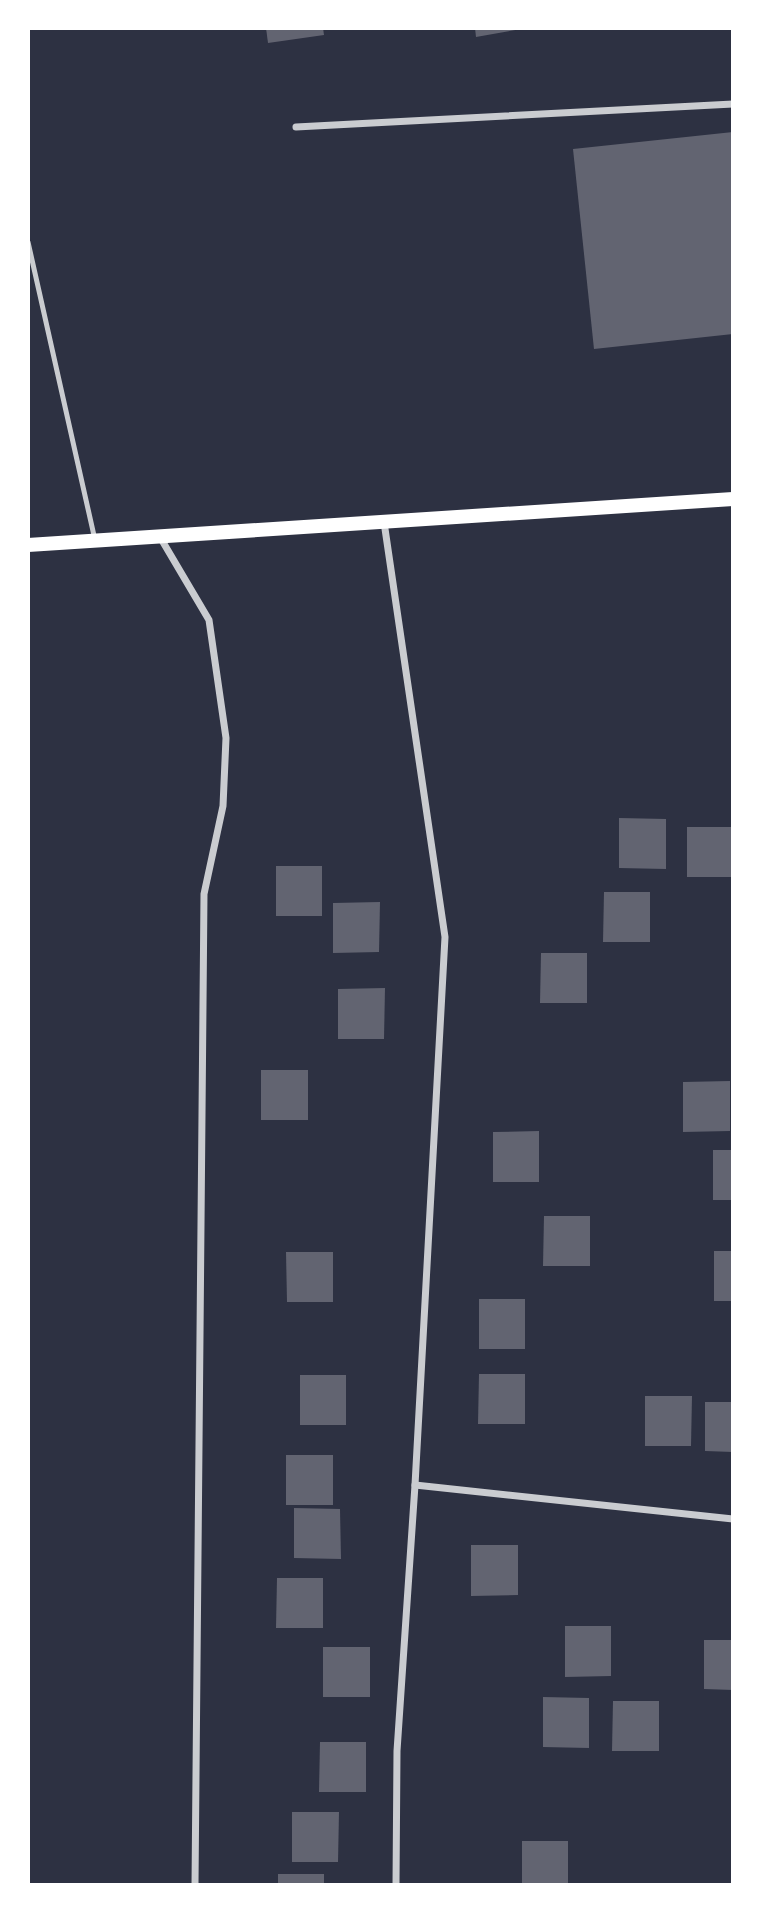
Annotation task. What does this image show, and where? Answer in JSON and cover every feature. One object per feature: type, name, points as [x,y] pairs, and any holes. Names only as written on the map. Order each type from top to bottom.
[{"type":"main road","points":[[28,545],[733,499]]},
{"type":"street","points":[[296,127],[733,104]]},
{"type":"street","points":[[384,522],[445,937],[415,1485],[397,1751],[396,1885]]},
{"type":"street","points":[[160,536],[209,620],[226,738],[223,806],[204,894],[195,1885]]},
{"type":"street","points":[[415,1485],[733,1519]]},
{"type":"lane","points":[[28,242],[94,540]]},
{"type":"building","points":[[266,28],[323,28],[324,35],[268,43]]},
{"type":"building","points":[[475,28],[521,28],[521,29],[476,37]]},
{"type":"building","points":[[733,132],[733,334],[594,349],[573,149]]},
{"type":"building","points":[[619,818],[666,819],[666,869],[619,868]]},
{"type":"building","points":[[687,827],[733,827],[733,877],[687,877]]},
{"type":"building","points":[[276,866],[322,866],[322,916],[276,916]]},
{"type":"building","points":[[604,892],[650,892],[650,942],[603,942]]},
{"type":"building","points":[[380,902],[379,952],[333,953],[333,903]]},
{"type":"building","points":[[541,953],[587,953],[587,1003],[540,1003]]},
{"type":"building","points":[[385,988],[384,1039],[338,1039],[338,989]]},
{"type":"building","points":[[261,1070],[308,1070],[308,1120],[261,1120]]},
{"type":"building","points":[[730,1081],[730,1131],[683,1132],[683,1082]]},
{"type":"building","points":[[539,1131],[539,1182],[493,1182],[493,1132]]},
{"type":"building","points":[[713,1150],[733,1150],[733,1200],[713,1200]]},
{"type":"building","points":[[544,1216],[590,1216],[590,1266],[543,1266]]},
{"type":"building","points":[[714,1251],[733,1251],[733,1301],[714,1301]]},
{"type":"building","points":[[286,1252],[333,1252],[333,1302],[287,1302]]},
{"type":"building","points":[[479,1299],[525,1299],[525,1349],[479,1349]]},
{"type":"building","points":[[479,1374],[525,1374],[525,1424],[478,1424]]},
{"type":"building","points":[[300,1375],[346,1375],[346,1425],[300,1425]]},
{"type":"building","points":[[645,1396],[692,1396],[691,1446],[645,1446]]},
{"type":"building","points":[[705,1402],[733,1402],[733,1452],[705,1451]]},
{"type":"building","points":[[286,1455],[333,1455],[333,1505],[286,1505]]},
{"type":"building","points":[[294,1508],[340,1509],[341,1559],[294,1558]]},
{"type":"building","points":[[471,1545],[518,1545],[518,1595],[471,1596]]},
{"type":"building","points":[[277,1578],[323,1578],[323,1628],[276,1628]]},
{"type":"building","points":[[565,1626],[611,1626],[611,1676],[565,1677]]},
{"type":"building","points":[[704,1640],[733,1640],[733,1690],[704,1689]]},
{"type":"building","points":[[323,1647],[370,1647],[370,1697],[323,1697]]},
{"type":"building","points":[[543,1697],[589,1698],[589,1748],[543,1747]]},
{"type":"building","points":[[613,1701],[659,1701],[659,1751],[612,1751]]},
{"type":"building","points":[[320,1742],[366,1742],[366,1792],[319,1792]]},
{"type":"building","points":[[292,1812],[339,1812],[338,1862],[292,1862]]},
{"type":"building","points":[[522,1841],[568,1841],[568,1885],[522,1885]]},
{"type":"building","points":[[278,1874],[324,1874],[324,1885],[278,1885]]}]
